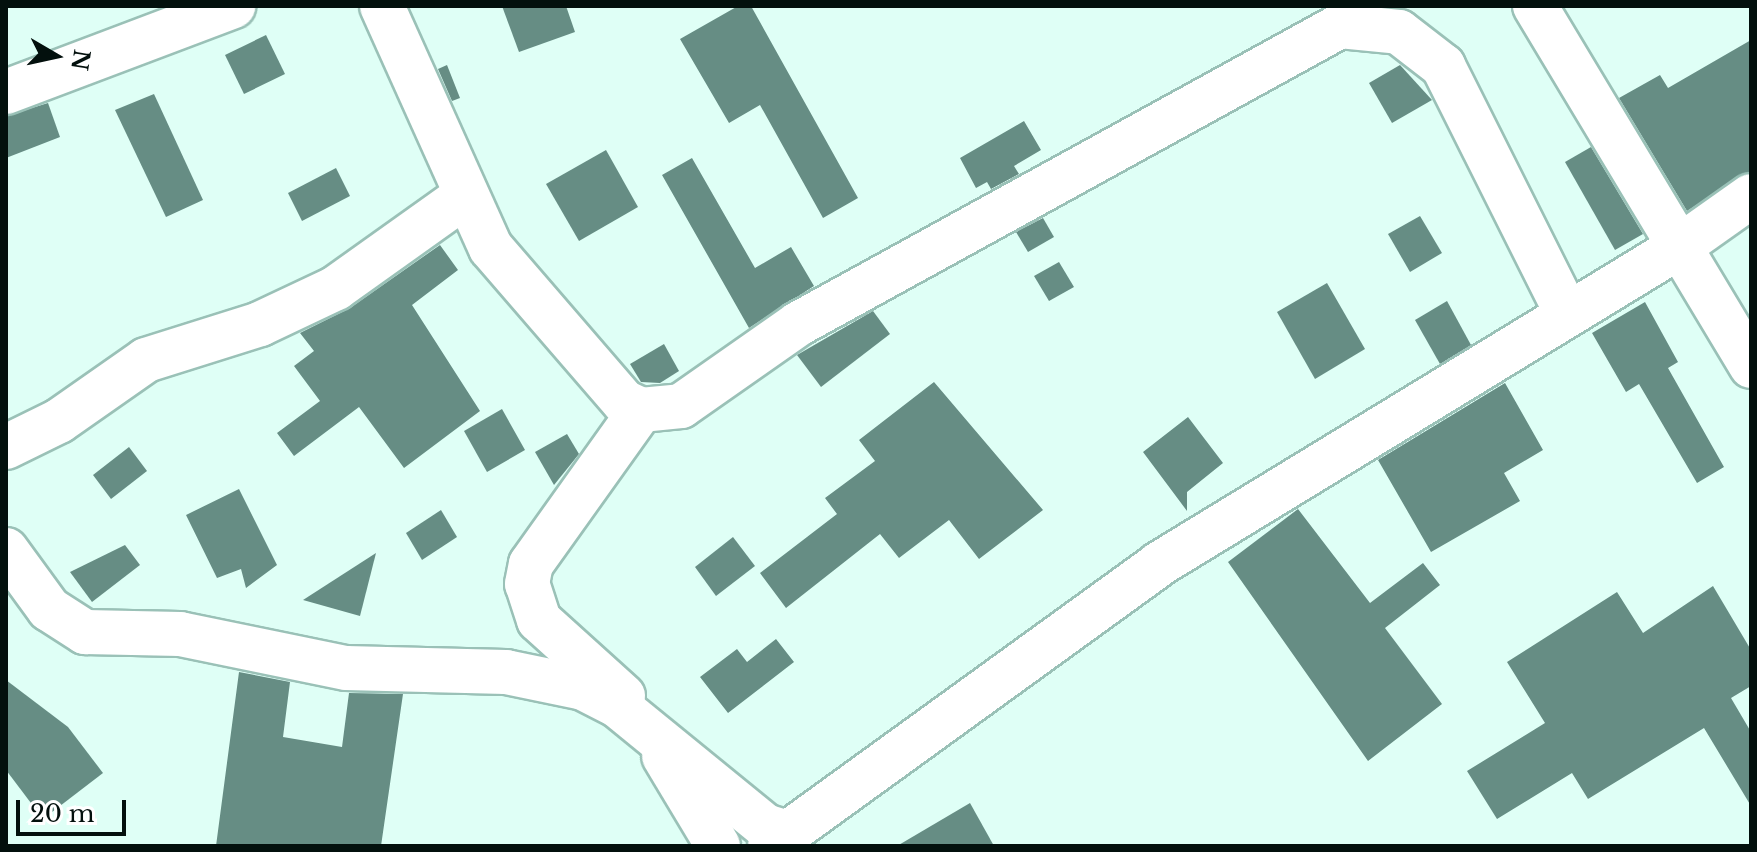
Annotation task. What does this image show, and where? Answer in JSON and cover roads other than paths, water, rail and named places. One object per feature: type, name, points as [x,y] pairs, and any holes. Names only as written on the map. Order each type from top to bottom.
[{"type":"street","points":[[6,92],[233,6]]},
{"type":"street","points":[[382,6],[491,248],[624,402],[641,410],[681,406],[798,324],[1340,26],[1399,32],[1443,66],[1567,314]]},
{"type":"street","points":[[1535,6],[1751,366]]},
{"type":"street","points":[[6,447],[59,421],[146,360],[325,294],[465,196]]},
{"type":"street","points":[[6,550],[49,609],[85,632],[180,634],[346,668],[551,676],[618,706],[779,839],[1133,581],[1679,247],[1751,196]]},
{"type":"street","points":[[641,410],[531,564],[527,584],[539,620],[609,678],[646,728],[718,846]]}]
